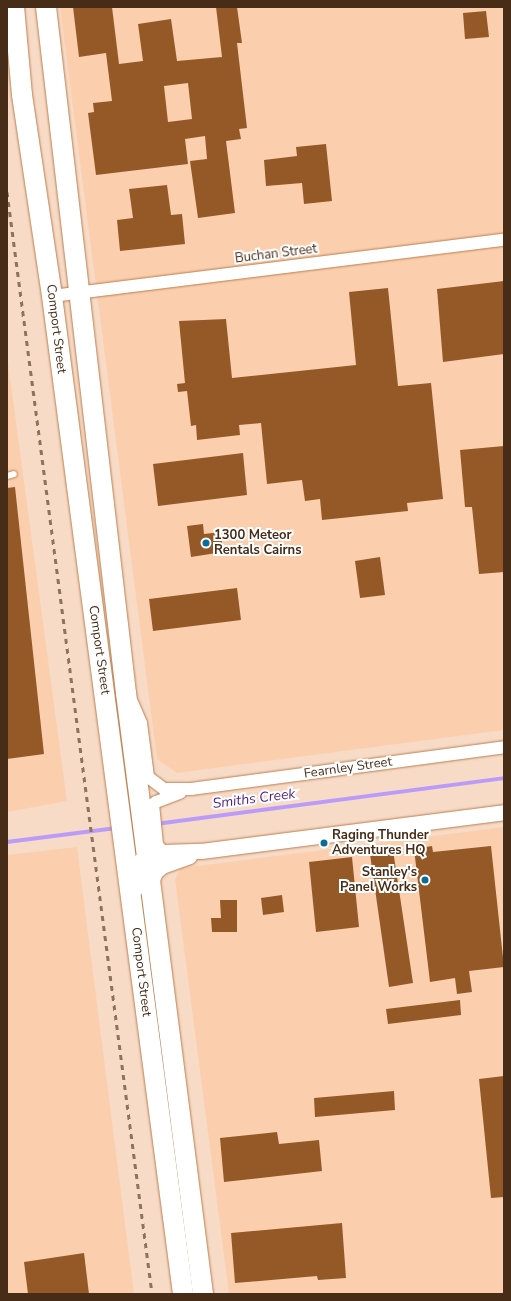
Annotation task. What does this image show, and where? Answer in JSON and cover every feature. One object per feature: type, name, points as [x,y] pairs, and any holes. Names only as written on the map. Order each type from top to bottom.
[{"type":"highway","name":"Comport Street","points":[[14,7],[22,95],[52,296],[183,1294]]},
{"type":"highway","name":"Comport Street","points":[[46,7],[81,293],[126,693],[149,827],[150,885],[203,1294]]},
{"type":"highway","points":[[7,31],[22,95]]},
{"type":"street","name":"Buchan Street","points":[[52,296],[504,240]]},
{"type":"street","name":"Fearnley Street","points":[[126,693],[140,718],[150,781],[164,789],[191,789],[504,747]]},
{"type":"street","name":"Fearnley Street","points":[[149,827],[191,789]]},
{"type":"street","points":[[150,885],[155,872],[162,866],[201,851],[504,812]]},
{"type":"street","points":[[141,978],[145,952],[136,877],[149,827],[201,851]]},
{"type":"lane","points":[[7,476],[14,474]]},
{"type":"shaded area","points":[[60,7],[504,7],[504,730],[177,773],[157,759]]},
{"type":"shaded area","points":[[7,355],[67,801],[7,812]]},
{"type":"shaded area","points":[[504,827],[504,1294],[229,1294],[175,879],[181,868]]},
{"type":"shaded area","points":[[77,847],[134,1294],[7,1294],[7,855]]},
{"type":"building","points":[[73,7],[112,7],[119,64],[143,61],[138,24],[171,19],[177,61],[222,57],[216,7],[237,7],[242,43],[237,43],[247,128],[239,129],[241,139],[226,141],[235,213],[198,218],[190,161],[207,159],[205,136],[185,139],[188,164],[96,175],[88,113],[94,112],[93,103],[112,101],[106,53],[79,57]],"holes":[[[188,83],[192,119],[168,122],[164,86]]]},
{"type":"building","points":[[486,11],[489,37],[465,39],[463,13]]},
{"type":"building","points":[[326,144],[332,201],[304,204],[302,183],[266,186],[264,160],[297,156],[296,147]]},
{"type":"building","points":[[167,185],[171,215],[182,214],[185,244],[120,251],[117,220],[133,218],[129,189]]},
{"type":"building","points":[[504,281],[504,354],[443,362],[437,289]]},
{"type":"building","points":[[388,288],[398,386],[431,383],[443,499],[407,503],[408,511],[322,520],[320,499],[305,501],[302,480],[267,484],[261,423],[239,425],[240,435],[197,440],[196,425],[191,426],[187,391],[178,392],[177,384],[185,383],[179,321],[226,319],[232,378],[356,365],[349,292]]},
{"type":"building","points":[[504,446],[504,572],[479,574],[472,507],[465,507],[460,450]]},
{"type":"building","points":[[243,453],[247,495],[158,506],[153,464]]},
{"type":"building","points":[[15,487],[44,754],[7,759],[7,488]]},
{"type":"building","name":"1300 Meteor Rentals Cairns","points":[[203,524],[204,534],[221,532],[223,552],[191,557],[187,526]]},
{"type":"building","points":[[380,557],[385,595],[360,598],[355,561]]},
{"type":"building","points":[[237,588],[241,620],[153,631],[149,599]]},
{"type":"building","points":[[432,846],[433,852],[491,846],[504,967],[469,971],[472,992],[457,994],[455,978],[430,982],[414,849]]},
{"type":"building","points":[[393,850],[413,983],[389,987],[370,854]]},
{"type":"building","points":[[352,857],[359,927],[316,932],[309,862]]},
{"type":"building","points":[[282,895],[284,912],[263,915],[261,898]]},
{"type":"building","points":[[220,900],[237,900],[237,932],[212,932],[211,918],[221,918]]},
{"type":"building","points":[[460,1000],[461,1015],[388,1024],[386,1009]]},
{"type":"building","points":[[504,1076],[504,1197],[491,1198],[479,1079]]},
{"type":"building","points":[[394,1091],[395,1110],[315,1117],[314,1098]]},
{"type":"building","points":[[277,1132],[279,1144],[319,1140],[322,1171],[224,1182],[220,1138]]},
{"type":"building","points":[[342,1223],[346,1278],[318,1280],[317,1276],[235,1283],[231,1233]]},
{"type":"building","points":[[84,1253],[89,1294],[28,1294],[24,1262]]},
{"type":"waterway","name":"Smiths Creek","points":[[156,824],[504,778]]},
{"type":"waterway","name":"Smiths Creek","points":[[7,842],[116,828]]},
{"type":"railway","points":[[7,192],[152,1294]]},
{"type":"place","name":"1300 Meteor Rentals Cairns","points":[[206,543]]},
{"type":"place","name":"Raging Thunder Adventures HQ","points":[[324,843]]},
{"type":"place","name":"Stanley's Panel Works","points":[[425,880]]}]
